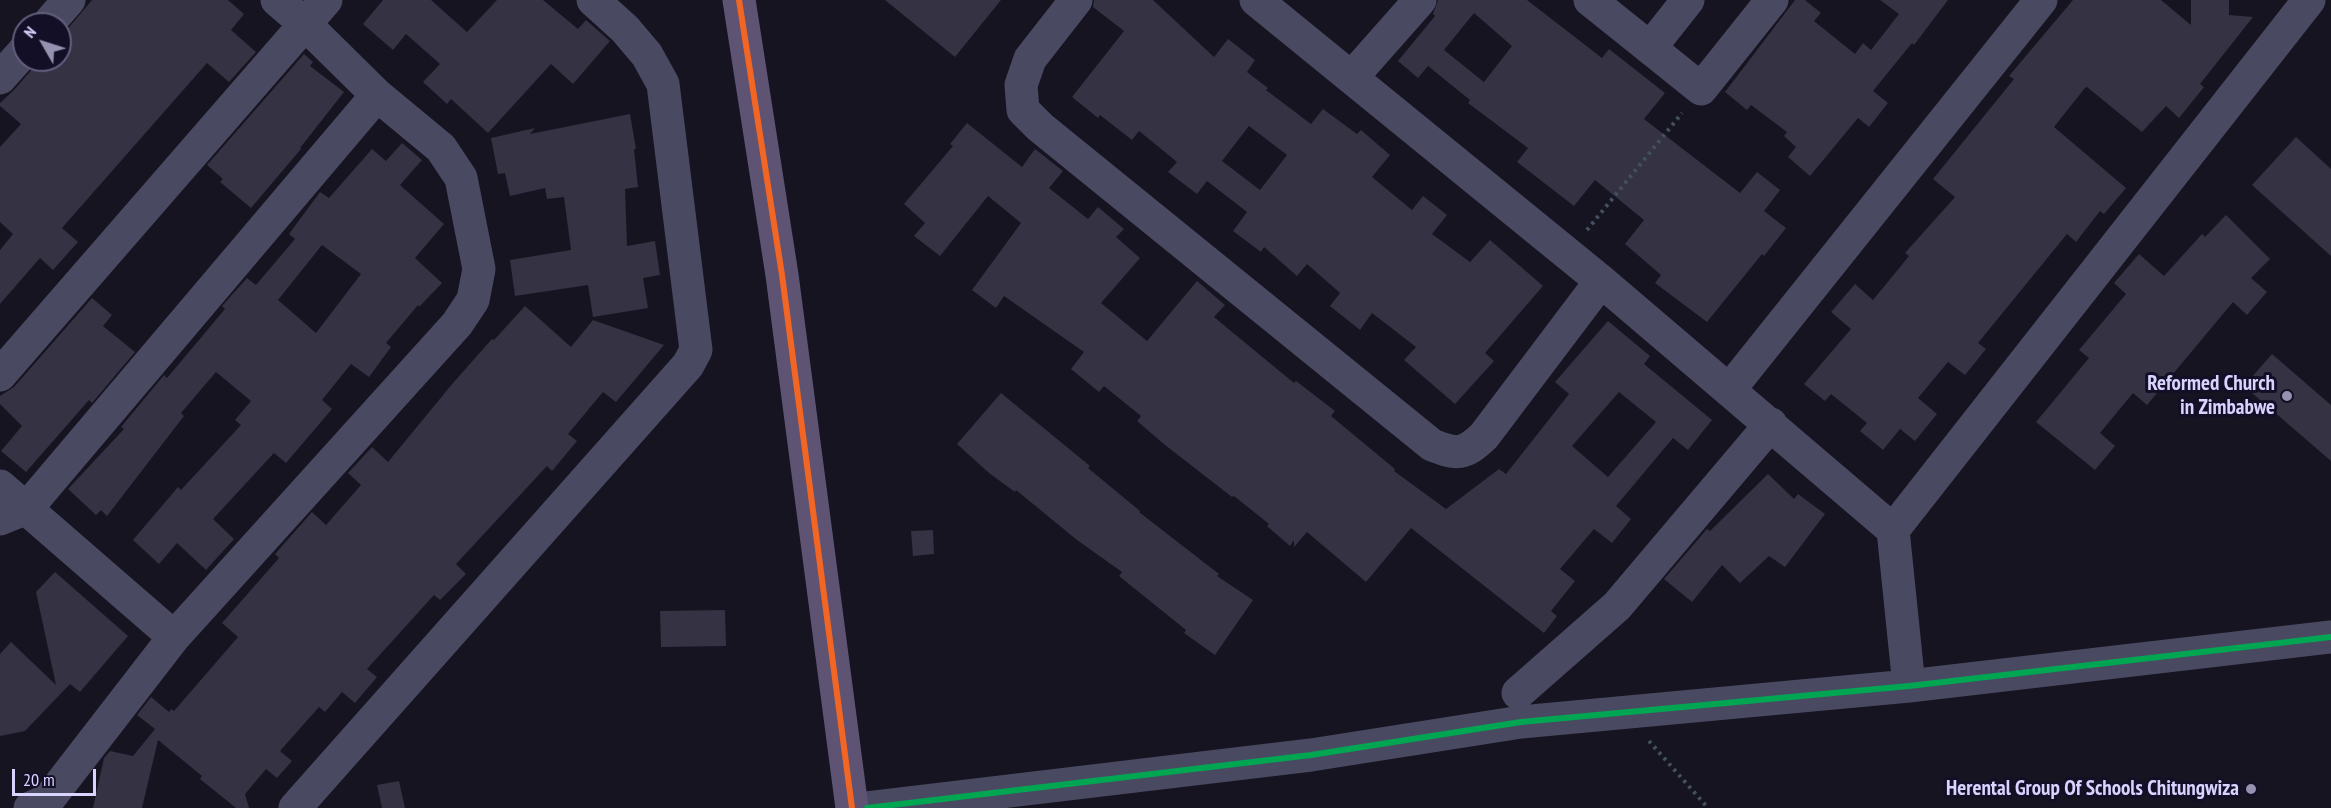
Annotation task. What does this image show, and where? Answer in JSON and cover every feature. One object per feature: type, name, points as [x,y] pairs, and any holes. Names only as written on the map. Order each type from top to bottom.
[{"type":"main road","points":[[739,0],[782,275],[852,808]]},
{"type":"street","points":[[58,12],[69,0]]},
{"type":"street","points":[[30,808],[48,800],[174,637],[457,324],[473,300],[479,269],[460,178],[441,148],[377,95],[316,12],[277,0]]},
{"type":"street","points":[[295,808],[688,365],[696,350],[663,84],[647,55],[625,29],[593,0]]},
{"type":"street","points":[[1076,0],[1030,59],[1021,86],[1023,110],[1040,127],[1432,445],[1451,453],[1470,449],[1484,436],[1601,281]]},
{"type":"street","points":[[1256,0],[1601,281],[1893,530]]},
{"type":"street","points":[[1352,77],[1419,0]]},
{"type":"street","points":[[1590,0],[1701,89],[1772,0]]},
{"type":"street","points":[[1650,48],[1688,0]]},
{"type":"street","points":[[1730,390],[2041,0]]},
{"type":"street","points":[[1909,686],[1893,530],[2309,0]]},
{"type":"street","points":[[0,375],[316,12]]},
{"type":"street","points":[[0,78],[12,64]]},
{"type":"street","points":[[14,514],[377,95]]},
{"type":"street","points":[[1518,693],[1617,606],[1770,424]]},
{"type":"street","points":[[0,486],[14,514],[174,637]]},
{"type":"street","points":[[867,808],[1311,755],[1521,722],[1909,686],[2331,637]]},
{"type":"path","points":[[1567,254],[1701,89]]},
{"type":"path","points":[[1623,712],[1708,808]]},
{"type":"building","points":[[92,0],[228,0],[244,14],[231,30],[256,52],[229,82],[207,63],[62,228],[78,242],[53,270],[40,258],[0,304],[0,250],[13,234],[0,222],[0,147],[21,124],[0,106],[0,103],[30,72],[72,72],[72,24]]},
{"type":"building","points":[[383,0],[431,0],[467,32],[497,0],[543,0],[578,29],[586,20],[610,41],[573,84],[551,64],[488,133],[451,99],[447,104],[423,82],[440,64],[406,34],[393,50],[363,24]]},
{"type":"building","points":[[885,0],[1001,0],[955,57]]},
{"type":"building","points":[[1094,0],[1153,0],[1214,57],[1228,39],[1255,60],[1247,72],[1268,88],[1266,90],[1311,124],[1323,109],[1357,134],[1361,130],[1390,155],[1372,177],[1412,210],[1423,196],[1447,215],[1432,234],[1470,262],[1490,240],[1543,286],[1485,353],[1494,361],[1455,404],[1404,360],[1416,347],[1372,313],[1360,330],[1330,306],[1340,293],[1307,264],[1297,276],[1264,247],[1261,252],[1233,231],[1247,212],[1207,181],[1197,194],[1168,172],[1177,162],[1139,131],[1132,140],[1100,115],[1098,118],[1072,97],[1124,31],[1093,7]],"holes":[[[1249,126],[1287,155],[1260,190],[1222,161]]]},
{"type":"building","points":[[1438,0],[1527,0],[1602,58],[1609,49],[1665,93],[1644,119],[1740,193],[1757,172],[1780,190],[1764,211],[1786,228],[1707,322],[1655,283],[1661,275],[1625,244],[1644,220],[1595,180],[1574,206],[1517,162],[1528,148],[1468,103],[1470,100],[1428,66],[1418,78],[1398,61],[1435,16],[1433,14]],"holes":[[[1474,13],[1512,46],[1484,82],[1444,50]]]},
{"type":"building","points":[[1795,0],[1805,0],[1821,13],[1814,21],[1855,54],[1863,43],[1871,50],[1899,14],[1880,0],[1948,0],[1914,45],[1912,43],[1873,91],[1888,103],[1869,127],[1858,118],[1810,176],[1788,157],[1796,147],[1784,136],[1787,132],[1751,105],[1747,110],[1725,92]]},
{"type":"building","points":[[2073,0],[2161,0],[2191,25],[2191,0],[2229,0],[2229,15],[2253,17],[2200,84],[2204,87],[2179,118],[2166,106],[2142,132],[2087,87],[2085,88],[2054,127],[2126,188],[2104,214],[2100,211],[2076,242],[2067,234],[1978,343],[1986,349],[1965,375],[1948,362],[1918,398],[1937,414],[1915,441],[1900,429],[1883,450],[1860,431],[1867,423],[1831,394],[1825,401],[1804,384],[1851,329],[1831,312],[1855,284],[1873,300],[1909,256],[1905,253],[1955,197],[1933,179],[2014,79],[2009,76]]},
{"type":"building","points":[[304,54],[313,62],[310,66],[344,92],[301,149],[251,208],[220,182],[223,179],[207,165]]},
{"type":"building","points":[[630,114],[636,149],[634,149],[638,187],[625,189],[627,246],[655,241],[660,275],[643,278],[648,308],[593,317],[588,285],[515,296],[510,260],[571,250],[564,197],[547,199],[545,188],[510,196],[505,173],[498,174],[491,138],[535,128],[530,134]]},
{"type":"building","points":[[967,123],[1022,167],[1035,149],[1063,171],[1049,188],[1088,219],[1098,207],[1124,229],[1116,237],[1140,258],[1101,303],[1147,341],[1197,281],[1225,305],[1214,317],[1294,383],[1296,381],[1335,411],[1331,416],[1395,469],[1394,471],[1446,509],[1499,469],[1506,474],[1569,394],[1555,382],[1608,321],[1650,356],[1644,364],[1712,420],[1688,450],[1673,438],[1616,506],[1631,519],[1612,543],[1594,529],[1560,569],[1575,581],[1551,611],[1557,616],[1544,633],[1411,528],[1366,582],[1307,532],[1294,547],[1294,540],[1290,546],[1267,526],[1269,524],[1137,421],[1141,416],[1104,386],[1099,392],[1071,369],[1084,352],[1004,296],[996,308],[972,290],[1021,223],[988,196],[940,256],[914,236],[925,223],[904,204],[953,146],[950,144]],"holes":[[[1619,392],[1656,422],[1608,477],[1572,446]]]},
{"type":"building","points":[[2296,137],[2331,169],[2331,256],[2252,185]]},
{"type":"building","points":[[402,143],[422,160],[400,185],[444,224],[415,258],[442,283],[419,307],[418,305],[386,343],[391,347],[369,377],[351,364],[322,400],[332,409],[286,463],[274,453],[213,519],[234,539],[206,570],[177,543],[159,564],[133,540],[178,487],[181,490],[241,425],[235,420],[251,401],[216,372],[181,413],[184,416],[107,516],[101,510],[96,515],[68,489],[124,429],[121,427],[164,375],[167,378],[225,309],[222,306],[247,278],[256,285],[295,239],[289,234],[320,192],[329,198],[372,149],[386,161]],"holes":[[[322,245],[361,274],[316,333],[278,300]]]},
{"type":"building","points":[[2226,215],[2270,259],[2251,278],[2267,292],[2247,315],[2233,302],[2147,405],[2133,393],[2100,433],[2115,446],[2095,470],[2036,422],[2089,358],[2079,350],[2126,294],[2114,283],[2139,254],[2164,276],[2202,234],[2205,237]]},
{"type":"building","points":[[92,298],[112,315],[103,326],[135,352],[92,403],[89,400],[26,472],[1,451],[22,426],[0,404],[0,396],[14,387]]},
{"type":"building","points":[[525,306],[571,347],[593,320],[664,345],[616,402],[603,392],[568,434],[577,441],[552,471],[547,466],[456,564],[466,574],[440,600],[434,595],[367,669],[377,677],[355,703],[342,692],[325,712],[319,707],[280,751],[292,761],[277,778],[266,769],[245,794],[249,808],[236,808],[158,740],[142,808],[93,808],[104,758],[110,751],[133,756],[155,729],[137,715],[151,697],[169,712],[171,709],[174,711],[238,637],[222,623],[279,558],[275,554],[312,512],[326,525],[361,485],[348,473],[372,447],[388,462],[453,383]]},
{"type":"building","name":"Reformed Church in Zimbabwe","points":[[2272,354],[2331,405],[2331,461],[2244,386]]},
{"type":"building","points":[[1001,393],[1090,466],[1088,468],[1139,512],[1219,574],[1217,576],[1253,600],[1215,655],[1184,633],[1186,630],[1119,576],[1122,572],[1077,540],[1016,490],[1015,492],[989,473],[957,444]]},
{"type":"building","points":[[1768,474],[1794,499],[1798,494],[1825,514],[1785,567],[1769,556],[1740,583],[1722,565],[1692,602],[1664,579],[1707,529],[1710,531]]},
{"type":"building","points":[[933,530],[934,554],[913,556],[911,531]]},
{"type":"building","points":[[55,572],[128,636],[80,692],[70,684],[25,731],[0,736],[0,654],[11,642],[56,685],[36,592]]},
{"type":"building","points":[[725,610],[726,646],[661,647],[660,611]]},
{"type":"building","points":[[399,781],[405,808],[382,808],[377,785]]},
{"type":"transit line","points":[[739,0],[782,275],[852,808]]},
{"type":"transit line","points":[[867,808],[1311,755],[1521,722],[1909,686],[2331,637]]},
{"type":"place","name":"Reformed Church in Zimbabwe","points":[[2287,396]]},
{"type":"place","name":"Herental Group Of Schools Chitungwiza","points":[[2251,789]]}]
